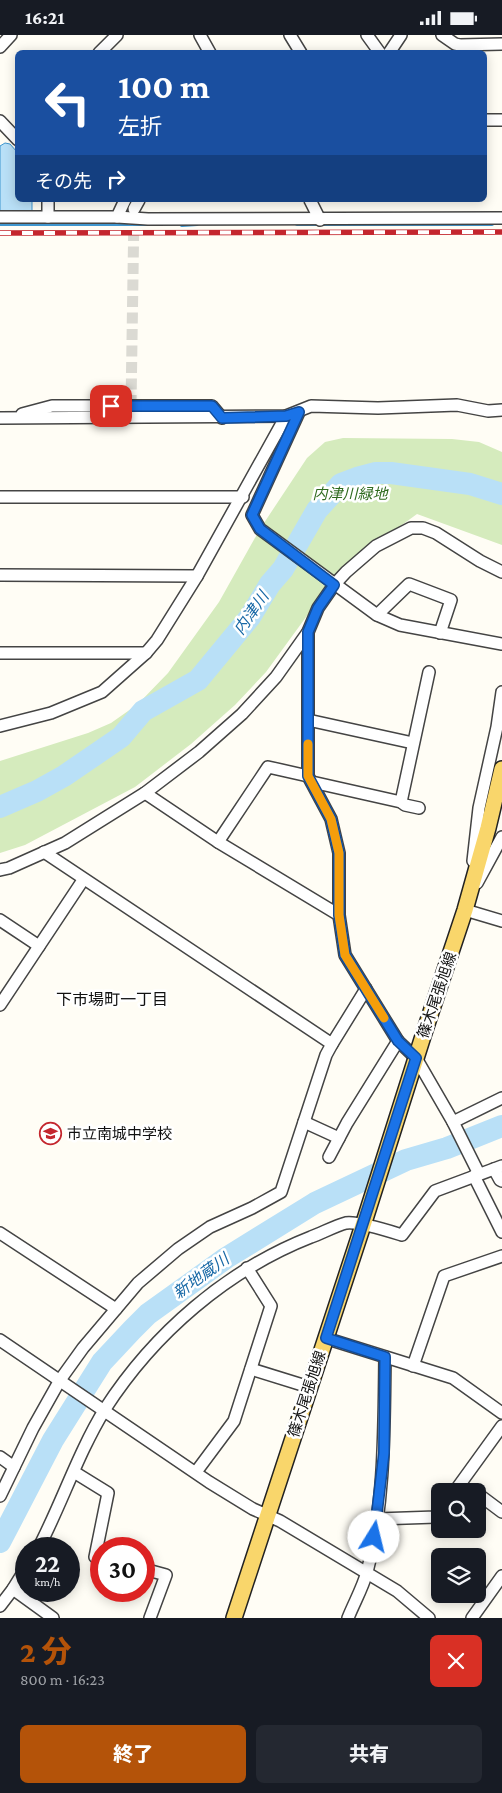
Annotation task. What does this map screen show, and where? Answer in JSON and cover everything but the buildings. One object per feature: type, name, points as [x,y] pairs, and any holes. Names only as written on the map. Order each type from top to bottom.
[{"type":"main road","name":"篠木尾張旭線","points":[[234,1618],[470,895],[502,769]]},
{"type":"street","points":[[0,47],[11,35]]},
{"type":"street","points":[[102,50],[117,35]]},
{"type":"street","points":[[200,35],[208,50]]},
{"type":"street","points":[[290,35],[299,50]]},
{"type":"street","points":[[367,35],[378,50]]},
{"type":"street","points":[[391,50],[401,35]]},
{"type":"street","points":[[442,35],[455,44],[460,45],[502,44]]},
{"type":"street","points":[[487,119],[502,120]]},
{"type":"street","points":[[0,121],[14,136]]},
{"type":"street","points":[[0,139],[14,136]]},
{"type":"street","points":[[48,202],[48,217]]},
{"type":"street","points":[[117,217],[125,202]]},
{"type":"street","points":[[311,202],[320,220]]},
{"type":"street","points":[[0,217],[320,220],[502,218]]},
{"type":"street","points":[[2,418],[222,418],[286,416],[311,406],[378,408],[457,405],[488,411],[502,410]]},
{"type":"street","points":[[299,412],[252,515],[260,529],[377,615],[400,625],[502,644]]},
{"type":"street","points":[[0,726],[51,713],[102,693],[146,653],[157,640],[198,576],[286,416]]},
{"type":"street","points":[[0,497],[243,497]]},
{"type":"street","points":[[0,870],[8,869],[65,843],[145,793],[199,753],[242,714],[276,677],[308,632],[331,582],[346,572],[376,546],[411,528],[423,527],[502,572]]},
{"type":"street","points":[[0,575],[198,576]]},
{"type":"street","points":[[377,615],[409,585],[451,599],[440,633]]},
{"type":"street","points":[[308,632],[310,779],[331,819],[339,853],[339,915],[345,955],[398,1041],[416,1058],[455,1125],[502,1232]]},
{"type":"street","points":[[0,653],[146,653]]},
{"type":"street","points":[[401,802],[429,672]]},
{"type":"street","points":[[470,895],[479,808],[497,727],[502,692]]},
{"type":"street","points":[[308,720],[413,743]]},
{"type":"street","points":[[218,842],[268,767],[419,808]]},
{"type":"street","points":[[145,793],[218,842],[339,915]]},
{"type":"street","points":[[470,895],[502,837]]},
{"type":"street","points":[[44,852],[83,880],[332,1043]]},
{"type":"street","points":[[0,1005],[83,880]]},
{"type":"street","points":[[465,910],[502,921]]},
{"type":"street","points":[[0,920],[39,946]]},
{"type":"street","points":[[0,1496],[33,1428],[83,1348],[138,1283],[178,1249],[210,1227],[252,1208],[280,1192],[326,1055],[366,989]]},
{"type":"street","points":[[329,1157],[398,1041]]},
{"type":"street","points":[[455,1125],[502,1098]]},
{"type":"street","points":[[304,1123],[339,1138]]},
{"type":"street","points":[[44,1537],[101,1408],[170,1330],[206,1298],[247,1268],[288,1246],[347,1223],[364,1221],[402,1235],[435,1191],[477,1173],[498,1168],[502,1181]]},
{"type":"street","points":[[0,1233],[116,1309]]},
{"type":"street","points":[[413,1366],[444,1276],[502,1256]]},
{"type":"street","points":[[196,1472],[234,1421],[271,1307],[247,1268]]},
{"type":"street","points":[[326,1338],[453,1378],[502,1413]]},
{"type":"street","points":[[0,1339],[253,1509],[268,1514],[397,1591],[429,1618]]},
{"type":"street","points":[[348,1618],[367,1573],[377,1519],[384,1453],[385,1357]]},
{"type":"street","points":[[251,1369],[309,1387]]},
{"type":"street","points":[[461,1483],[502,1426]]},
{"type":"street","points":[[0,1457],[14,1467]]},
{"type":"street","points":[[74,1472],[108,1493],[99,1537]]},
{"type":"street","points":[[486,1500],[502,1512]]},
{"type":"street","points":[[377,1519],[431,1517]]},
{"type":"street","points":[[150,1618],[166,1575],[155,1572]]},
{"type":"street","points":[[472,1618],[502,1576]]},
{"type":"street","points":[[0,1605],[14,1589],[53,1618]]},
{"type":"green space","name":"内津川緑地","points":[[343,438],[452,439],[479,442],[502,452],[502,545],[417,514],[341,569],[266,672],[235,705],[191,744],[135,787],[25,845],[0,853],[0,761],[88,733],[111,723],[138,704],[168,673],[219,602],[260,529],[307,458],[325,442]]},
{"type":"water","points":[[5,143],[10,144],[15,150],[15,202],[32,202],[32,211],[0,212],[0,146]]},
{"type":"waterway","points":[[0,224],[147,224]]},
{"type":"waterway","points":[[182,225],[197,224]]},
{"type":"waterway","points":[[297,224],[492,224]]},
{"type":"waterway","name":"内津川","points":[[0,807],[37,791],[64,776],[121,737],[143,711],[198,680],[250,617],[270,584],[283,569],[317,510],[341,484],[376,473],[391,473],[470,484],[502,494]]},
{"type":"waterway","name":"新地蔵川","points":[[0,1542],[53,1440],[102,1362],[148,1314],[226,1258],[315,1203],[406,1160],[447,1148],[502,1126]]},
{"type":"tunnel","points":[[131,406],[134,210]]},
{"type":"railway","points":[[0,233],[502,232]]},
{"type":"slow traffic","points":[[308,744],[308,776],[331,819],[339,853],[339,915],[345,955],[384,1018]]},
{"type":"place","name":"市立南城中学校","points":[[51,1134]]},
{"type":"district","name":"下市場町一丁目","points":[[112,999]]},
{"type":"route","points":[[111,406],[212,406],[222,418],[286,416],[299,412],[252,515],[260,529],[334,585],[318,608],[308,632],[308,776],[331,819],[339,853],[339,915],[345,955],[398,1041],[416,1058],[326,1338],[385,1357],[384,1453],[374,1537]]}]
